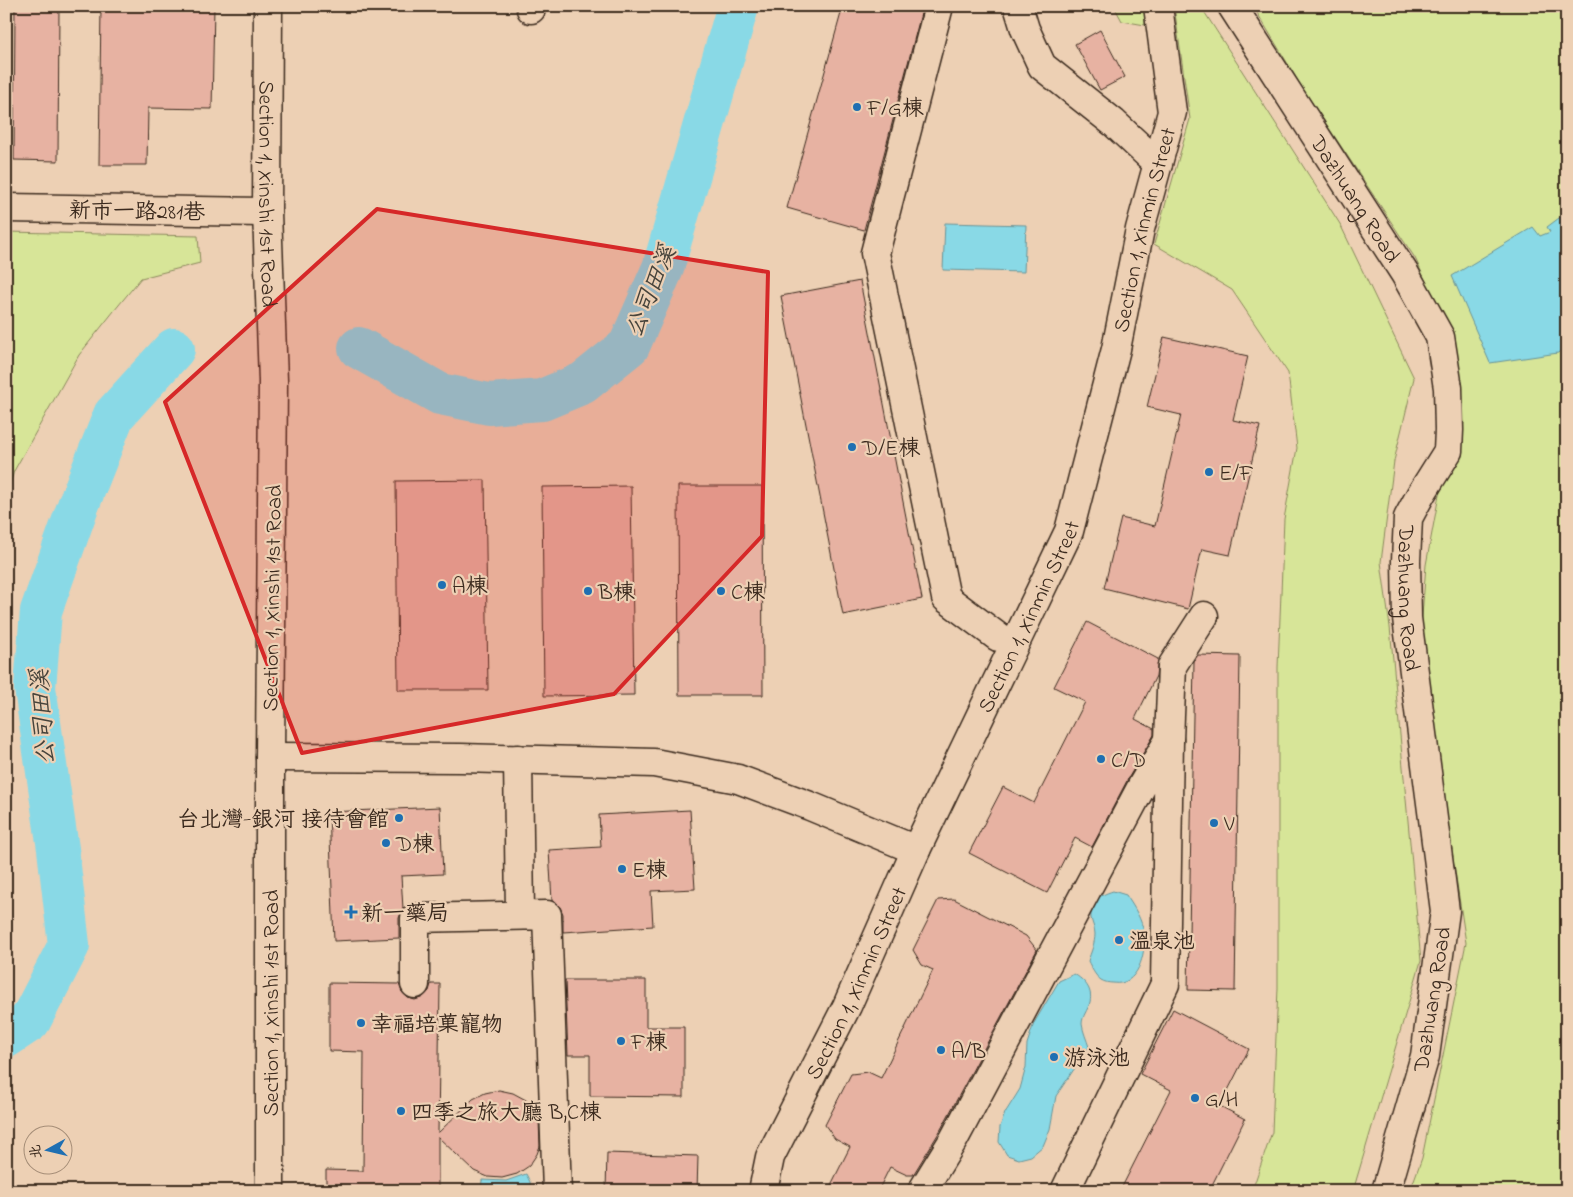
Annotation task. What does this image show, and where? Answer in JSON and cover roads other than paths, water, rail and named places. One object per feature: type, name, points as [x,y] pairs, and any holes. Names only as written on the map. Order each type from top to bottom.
[{"type":"street","name":"Section 1, Xinshi 1st Road","points":[[268,6],[267,212],[273,380],[270,757],[270,1191]]},
{"type":"street","points":[[939,6],[875,253],[946,598],[998,637]]},
{"type":"street","points":[[1018,6],[1025,29],[1042,66],[1114,123],[1158,164]]},
{"type":"street","name":"Section 1, Xinmin Street","points":[[763,1191],[770,1157],[847,1006],[916,850],[1069,531],[1116,349],[1140,229],[1172,112],[1158,6]]},
{"type":"street","name":"Dazhuang Road","points":[[1232,6],[1405,274],[1440,337],[1448,388],[1448,451],[1420,494],[1408,518],[1406,561],[1406,618],[1445,911],[1425,1056],[1386,1191]]},
{"type":"street","name":"新市一路281巷","points":[[6,208],[267,212]]},
{"type":"street","points":[[1065,1191],[1165,984],[1172,666],[1204,616]]},
{"type":"street","points":[[922,1191],[954,1139],[1143,784],[1169,740]]},
{"type":"street","points":[[270,757],[518,759],[654,763],[738,779],[810,806],[916,850]]},
{"type":"street","points":[[518,759],[520,915]]},
{"type":"street","points":[[415,984],[415,918],[547,915],[557,1191]]},
{"type":"water","points":[[1567,212],[1567,345],[1558,353],[1490,363],[1452,276],[1533,227],[1540,236],[1550,232],[1547,227]]},
{"type":"water","points":[[945,223],[1026,225],[1024,272],[943,270]]},
{"type":"water","name":"溫泉池","points":[[1113,891],[1126,895],[1140,918],[1144,934],[1144,951],[1139,968],[1129,980],[1122,983],[1110,983],[1101,980],[1095,974],[1088,961],[1095,937],[1091,918],[1092,907],[1099,897]]},
{"type":"water","name":"游泳池","points":[[1074,974],[1084,982],[1089,989],[1091,997],[1082,1024],[1089,1047],[1056,1096],[1050,1129],[1043,1146],[1031,1156],[1019,1159],[1007,1155],[999,1142],[1000,1127],[1005,1113],[1020,1089],[1026,1067],[1027,1044],[1034,1023],[1059,981]]},
{"type":"water","points":[[526,1174],[530,1182],[531,1191],[481,1191],[482,1180],[506,1181]]},
{"type":"waterway","name":"公司田溪","points":[[359,348],[440,394],[489,404],[542,400],[583,383],[629,346],[663,268],[738,6]]},
{"type":"waterway","name":"公司田溪","points":[[6,1037],[30,1021],[69,945],[58,849],[35,688],[41,611],[78,506],[114,415],[174,349]]},
{"type":"place","name":"F/G棟","points":[[857,107]]},
{"type":"place","name":"D/E棟","points":[[852,447]]},
{"type":"place","name":"E/F","points":[[1209,472]]},
{"type":"place","name":"A棟","points":[[442,585]]},
{"type":"place","name":"B棟","points":[[588,591]]},
{"type":"place","name":"C棟","points":[[721,591]]},
{"type":"place","name":"C/D","points":[[1101,759]]},
{"type":"place","name":"台北灣-銀河 接待會館","points":[[399,818]]},
{"type":"place","name":"V","points":[[1214,823]]},
{"type":"place","name":"D棟","points":[[386,843]]},
{"type":"place","name":"E棟","points":[[622,869]]},
{"type":"place","name":"新一藥局","points":[[351,912]]},
{"type":"place","name":"溫泉池","points":[[1119,940]]},
{"type":"place","name":"幸福培菓寵物","points":[[361,1023]]},
{"type":"place","name":"F棟","points":[[621,1041]]},
{"type":"place","name":"A/B","points":[[941,1050]]},
{"type":"place","name":"游泳池","points":[[1054,1057]]},
{"type":"place","name":"G/H","points":[[1195,1098]]},
{"type":"place","name":"四季之旅大廳 B,C棟","points":[[401,1111]]}]
